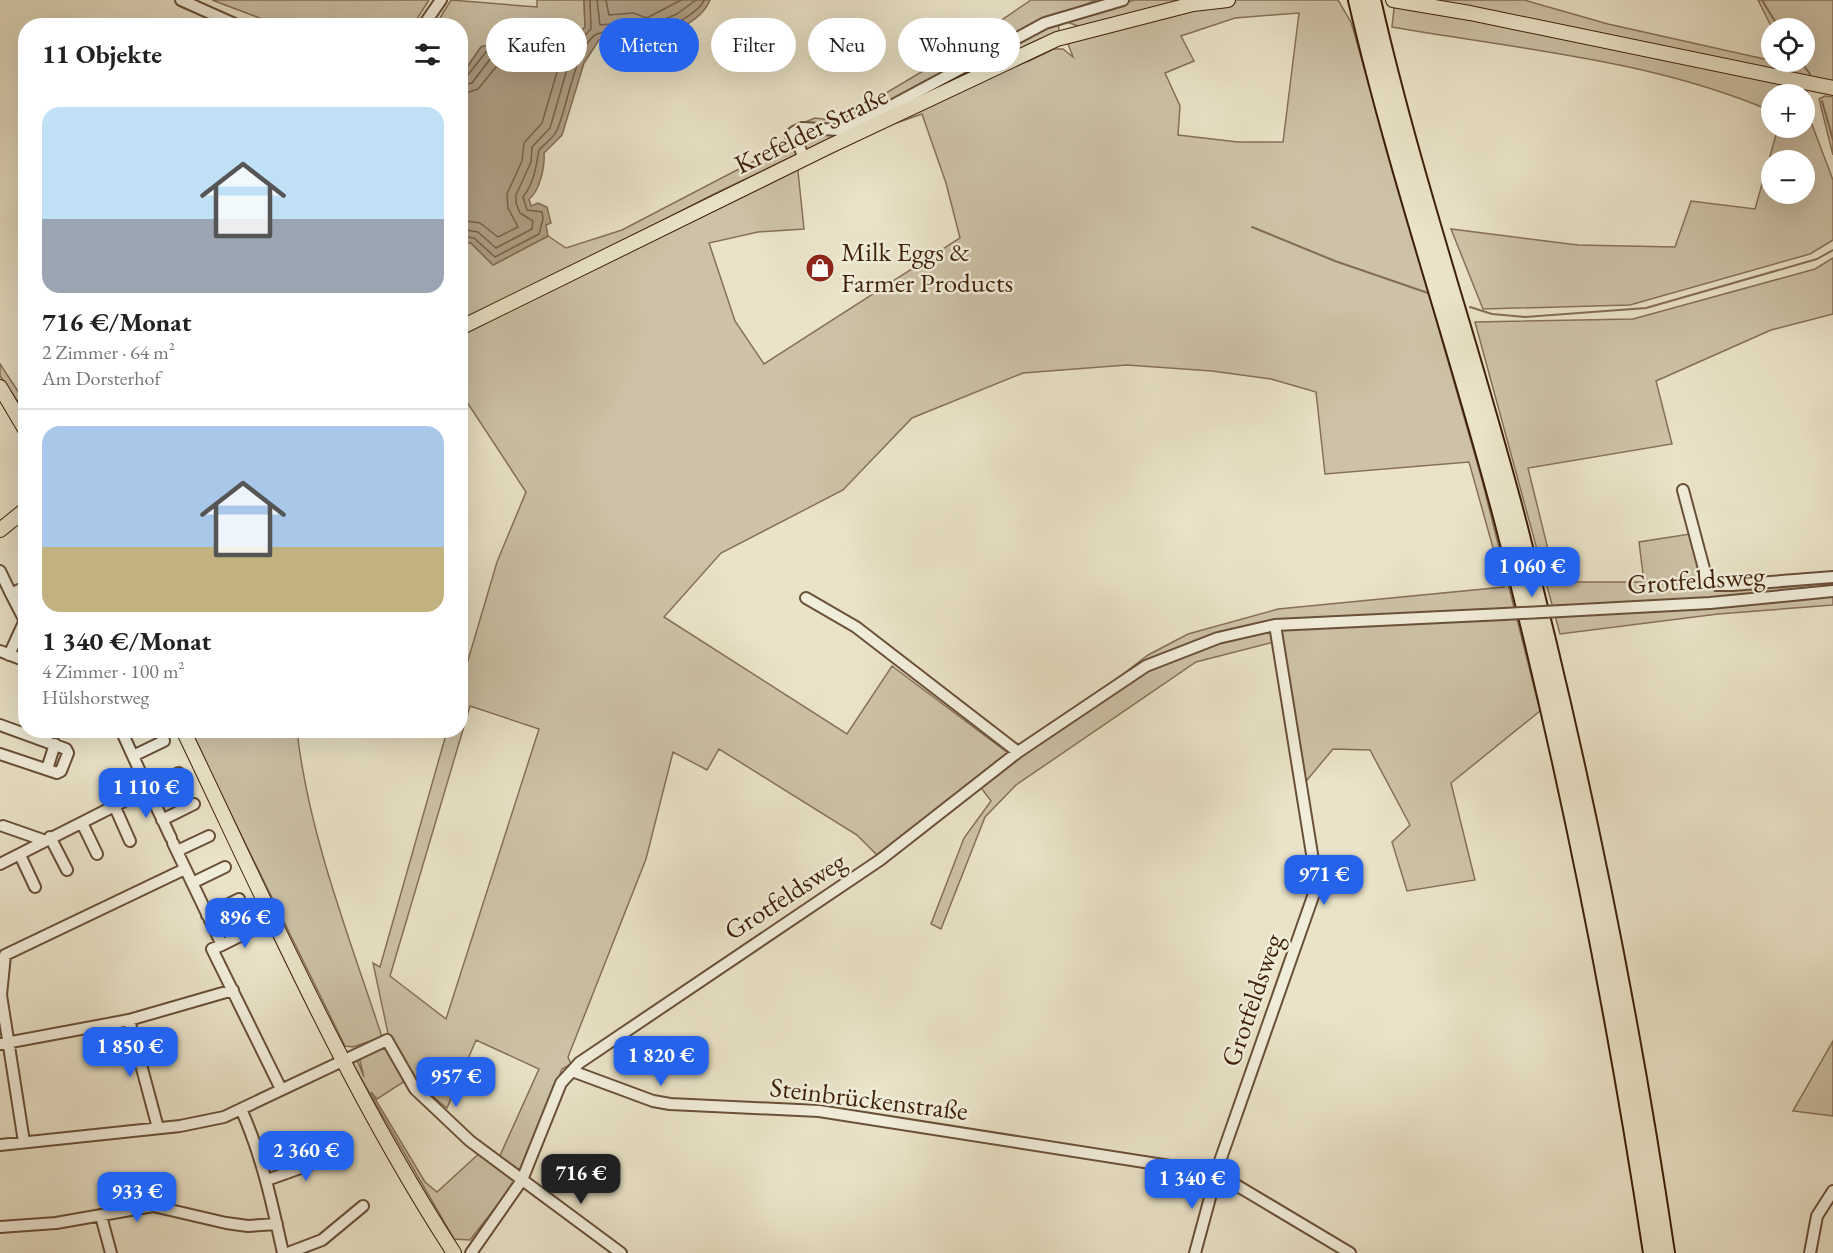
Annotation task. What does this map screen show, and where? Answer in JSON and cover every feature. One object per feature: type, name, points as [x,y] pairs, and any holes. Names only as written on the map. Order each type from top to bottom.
[{"type":"highway","points":[[1358,0],[1390,124],[1478,425],[1546,694],[1610,1001],[1652,1253]]},
{"type":"highway","points":[[1372,0],[1402,119],[1494,435],[1558,689],[1624,1000],[1666,1253]]},
{"type":"main road","name":"Krefelder Straße","points":[[468,324],[804,159],[1065,36],[1193,4],[1228,0]]},
{"type":"main road","points":[[1394,0],[1470,13],[1833,88]]},
{"type":"main road","points":[[0,387],[18,417]]},
{"type":"main road","points":[[2,528],[18,515]]},
{"type":"main road","points":[[2,528],[18,520]]},
{"type":"main road","points":[[187,738],[343,1059],[397,1164],[454,1253]]},
{"type":"street","points":[[181,0],[221,18]]},
{"type":"street","points":[[429,18],[441,0]]},
{"type":"street","points":[[804,159],[794,132],[802,128],[840,130],[858,124],[1044,23],[1123,0]]},
{"type":"street","name":"Grotfeldsweg","points":[[1683,490],[1707,580],[1716,585],[1724,585],[1833,577]]},
{"type":"street","points":[[0,571],[18,589]]},
{"type":"street","name":"Grotfeldsweg","points":[[572,1071],[579,1063],[646,1017],[880,860],[1018,752],[1146,666],[1218,638],[1275,625],[1710,603],[1833,591]]},
{"type":"street","points":[[806,598],[856,627],[1018,752]]},
{"type":"street","name":"Grotfeldsweg","points":[[1195,1253],[1220,1161],[1317,885],[1275,625]]},
{"type":"street","points":[[5,653],[18,631]]},
{"type":"street","points":[[0,725],[18,731]]},
{"type":"street","points":[[0,754],[47,769],[61,771],[68,753],[66,748],[38,738]]},
{"type":"street","points":[[124,738],[222,945]]},
{"type":"street","points":[[132,756],[164,741]]},
{"type":"street","points":[[0,864],[20,855],[47,838],[82,823],[179,773]]},
{"type":"street","points":[[162,820],[194,804]]},
{"type":"street","points":[[114,805],[130,841]]},
{"type":"street","points":[[82,823],[98,854]]},
{"type":"street","points":[[1,829],[47,838],[67,870]]},
{"type":"street","points":[[174,844],[209,836]]},
{"type":"street","points":[[20,855],[35,887]]},
{"type":"street","points":[[192,883],[225,867]]},
{"type":"street","points":[[24,1142],[4,1045],[1,995],[5,955],[186,869]]},
{"type":"street","points":[[207,915],[239,898]]},
{"type":"street","points":[[256,928],[212,949],[281,1089]]},
{"type":"street","points":[[4,1045],[129,1020],[233,990]]},
{"type":"street","points":[[129,1020],[158,1128]]},
{"type":"street","points":[[0,1145],[201,1122],[241,1109],[387,1040],[415,1089],[470,1141],[621,1253]]},
{"type":"street","points":[[471,1253],[522,1180],[561,1083],[572,1071]]},
{"type":"street","name":"Steinbrückenstraße","points":[[572,1071],[653,1101],[670,1104],[819,1111],[1217,1175],[1350,1253]]},
{"type":"street","points":[[241,1109],[256,1144],[267,1180],[283,1253]]},
{"type":"street","points":[[267,1180],[309,1165],[328,1151]]},
{"type":"street","points":[[1810,1253],[1817,1216],[1833,1191]]},
{"type":"street","points":[[0,1227],[36,1226],[153,1206],[226,1223],[248,1226],[277,1224]]},
{"type":"street","points":[[288,1253],[322,1240],[363,1206]]},
{"type":"street","points":[[101,1216],[111,1253]]},
{"type":"shaded area","points":[[212,0],[429,0],[417,18],[260,18]]},
{"type":"shaded area","points":[[451,0],[537,7],[537,0],[584,0],[585,18],[486,18],[486,46],[481,47],[468,66],[468,18],[440,18]]},
{"type":"shaded area","points":[[1031,0],[1097,0],[1058,15],[1059,33],[1020,48],[1020,18],[1004,18]]},
{"type":"shaded area","points":[[1134,0],[1338,0],[1351,22],[1482,480],[1540,711],[1451,783],[1475,880],[1407,891],[1392,842],[1410,825],[1370,750],[1333,749],[1302,786],[1278,641],[1196,662],[1016,785],[985,817],[941,929],[931,924],[964,838],[991,801],[979,785],[1148,655],[1188,634],[1278,609],[1504,587],[1469,462],[1325,474],[1316,392],[1271,379],[1212,371],[1127,365],[1023,373],[912,418],[843,490],[721,553],[664,617],[847,734],[892,666],[1008,753],[879,857],[857,835],[719,749],[707,770],[673,752],[646,859],[568,1057],[571,1064],[562,1069],[523,1168],[515,1171],[498,1160],[539,1069],[476,1040],[447,1108],[419,1085],[389,1038],[373,963],[380,967],[445,738],[461,738],[390,976],[446,1019],[539,729],[470,706],[468,713],[468,660],[497,562],[526,492],[468,404],[468,331],[797,162],[804,229],[758,232],[709,243],[735,321],[764,364],[960,238],[946,183],[922,114],[828,147],[977,78],[995,72],[1020,72],[1020,64],[1054,49],[1063,49],[1073,57],[1065,36],[1086,29],[1067,22]],"holes":[[[1299,13],[1283,142],[1238,142],[1178,135],[1180,106],[1165,73],[1194,61],[1181,36],[1235,18]]]},
{"type":"shaded area","points":[[1395,0],[1524,0],[1608,24],[1761,58],[1761,72],[1815,72],[1815,18],[1767,18],[1758,0],[1833,0],[1833,83],[1796,81],[1799,84],[1761,84],[1761,107],[1680,79],[1632,68],[1585,58],[1392,27]]},
{"type":"shaded area","points":[[921,72],[971,72],[714,194],[468,320],[468,243],[493,265],[548,236],[566,248],[622,230],[785,145],[785,130],[815,118],[839,121]]},
{"type":"shaded area","points":[[1825,96],[1833,97],[1833,155],[1819,99]]},
{"type":"shaded area","points":[[1815,132],[1833,180],[1833,240],[1810,254],[1630,305],[1483,309],[1451,229],[1578,245],[1675,247],[1691,201],[1755,209],[1761,188],[1761,204],[1815,204],[1815,150],[1772,150],[1775,138],[1815,138]]},
{"type":"shaded area","points":[[1833,258],[1833,314],[1771,330],[1656,381],[1672,444],[1528,468],[1556,582],[1644,582],[1639,542],[1690,534],[1707,587],[1722,590],[1833,581],[1833,605],[1718,614],[1560,634],[1475,322],[1633,319],[1815,269]]},
{"type":"shaded area","points":[[0,364],[18,391],[18,402],[0,376]]},
{"type":"shaded area","points":[[193,738],[298,738],[320,847],[382,1037],[353,1047],[345,1046]]},
{"type":"shaded area","points":[[1833,1041],[1833,1116],[1793,1111]]},
{"type":"shaded area","points":[[385,1045],[408,1079],[377,1099],[371,1092],[425,1182],[437,1192],[483,1150],[517,1180],[470,1240],[454,1239],[351,1061],[356,1057],[364,1077],[359,1057]]},
{"type":"water","points":[[584,0],[710,0],[706,8],[696,18],[599,18],[599,40],[587,58],[587,18],[585,18]]},
{"type":"water","points":[[486,46],[486,72],[581,72],[562,135],[544,153],[541,178],[529,199],[531,206],[538,203],[547,207],[551,223],[546,225],[548,236],[493,265],[468,243],[468,66],[481,47]]},
{"type":"waterway","points":[[1762,0],[1773,18]]},
{"type":"waterway","points":[[1822,101],[1833,140]]},
{"type":"waterway","points":[[1252,227],[1335,261],[1428,293]]},
{"type":"waterway","points":[[1470,307],[1492,314],[1525,317],[1646,308],[1817,259],[1833,250]]},
{"type":"place","name":"Milk Eggs & Farmer Products","points":[[820,268]]}]
